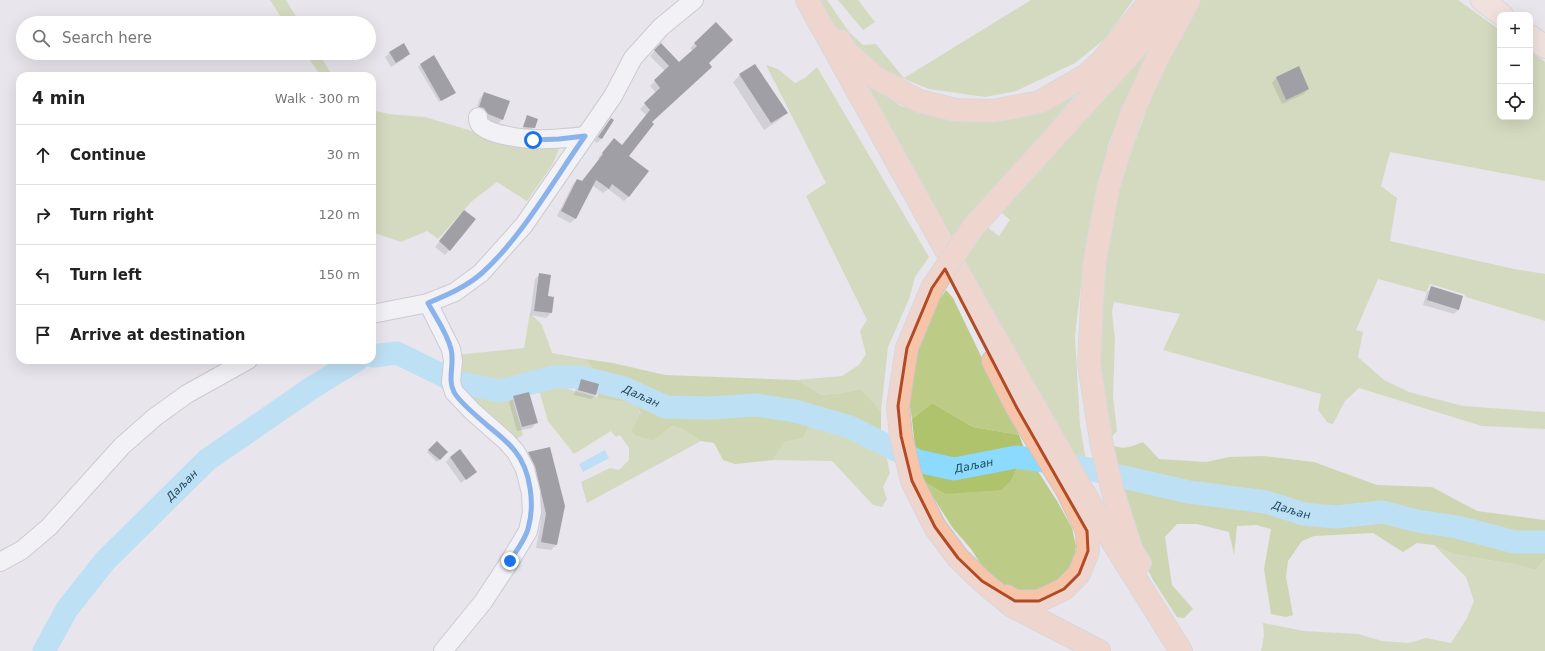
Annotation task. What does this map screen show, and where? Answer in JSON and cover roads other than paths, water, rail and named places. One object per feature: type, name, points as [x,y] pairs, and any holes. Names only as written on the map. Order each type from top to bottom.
[{"type":"highway","points":[[796,0],[961,297],[1072,486],[1166,651]]},
{"type":"highway","points":[[807,0],[970,293],[1042,436]]},
{"type":"highway","points":[[813,0],[847,52],[875,77],[919,101],[955,110],[993,111],[1040,102],[1085,76],[1102,62],[1151,0]]},
{"type":"highway","points":[[1038,154],[1161,0]]},
{"type":"highway","points":[[1099,651],[1012,606],[982,581],[958,558],[935,527],[912,481],[901,436],[898,406],[907,348],[932,288],[974,226],[1038,154],[1096,93],[1178,0]]},
{"type":"highway","points":[[1189,0],[1157,59],[1131,115],[1108,188],[1094,266],[1089,364],[1102,446],[1113,492],[1132,551],[1194,651]]},
{"type":"highway","points":[[982,581],[1015,601],[1039,601],[1064,589],[1078,574],[1088,551],[1087,531],[1072,486]]},
{"type":"highway","points":[[1072,486],[1114,544],[1181,651]]},
{"type":"main road","points":[[1482,0],[1498,12]]},
{"type":"main road","points":[[1533,38],[1545,47]]},
{"type":"street","points":[[376,313],[428,303],[455,292],[482,273],[524,225],[613,96],[633,58],[661,27],[694,0]]},
{"type":"street","points":[[478,117],[479,124],[485,129],[533,140],[585,136]]},
{"type":"street","points":[[428,303],[451,349],[453,361],[451,382],[454,392],[516,452],[525,469],[531,493],[532,512],[528,531],[510,561],[483,602],[443,651]]},
{"type":"street","points":[[0,562],[22,550],[48,527],[122,446],[155,417],[187,394],[241,364]]},
{"type":"water","points":[[605,450],[609,458],[583,472],[579,464]]},
{"type":"waterway","name":"Даљан","points":[[376,356],[397,353],[456,382],[500,391],[554,377],[579,377],[624,388],[666,407],[709,408],[756,405],[795,411],[850,427],[918,461],[954,469],[1016,457],[1071,465],[1189,492],[1266,502],[1304,514],[1335,517],[1383,512],[1417,521],[1457,527],[1515,542],[1545,542]]},
{"type":"waterway","name":"Даљан","points":[[44,651],[67,609],[105,561],[207,460],[310,389],[351,364]]}]
